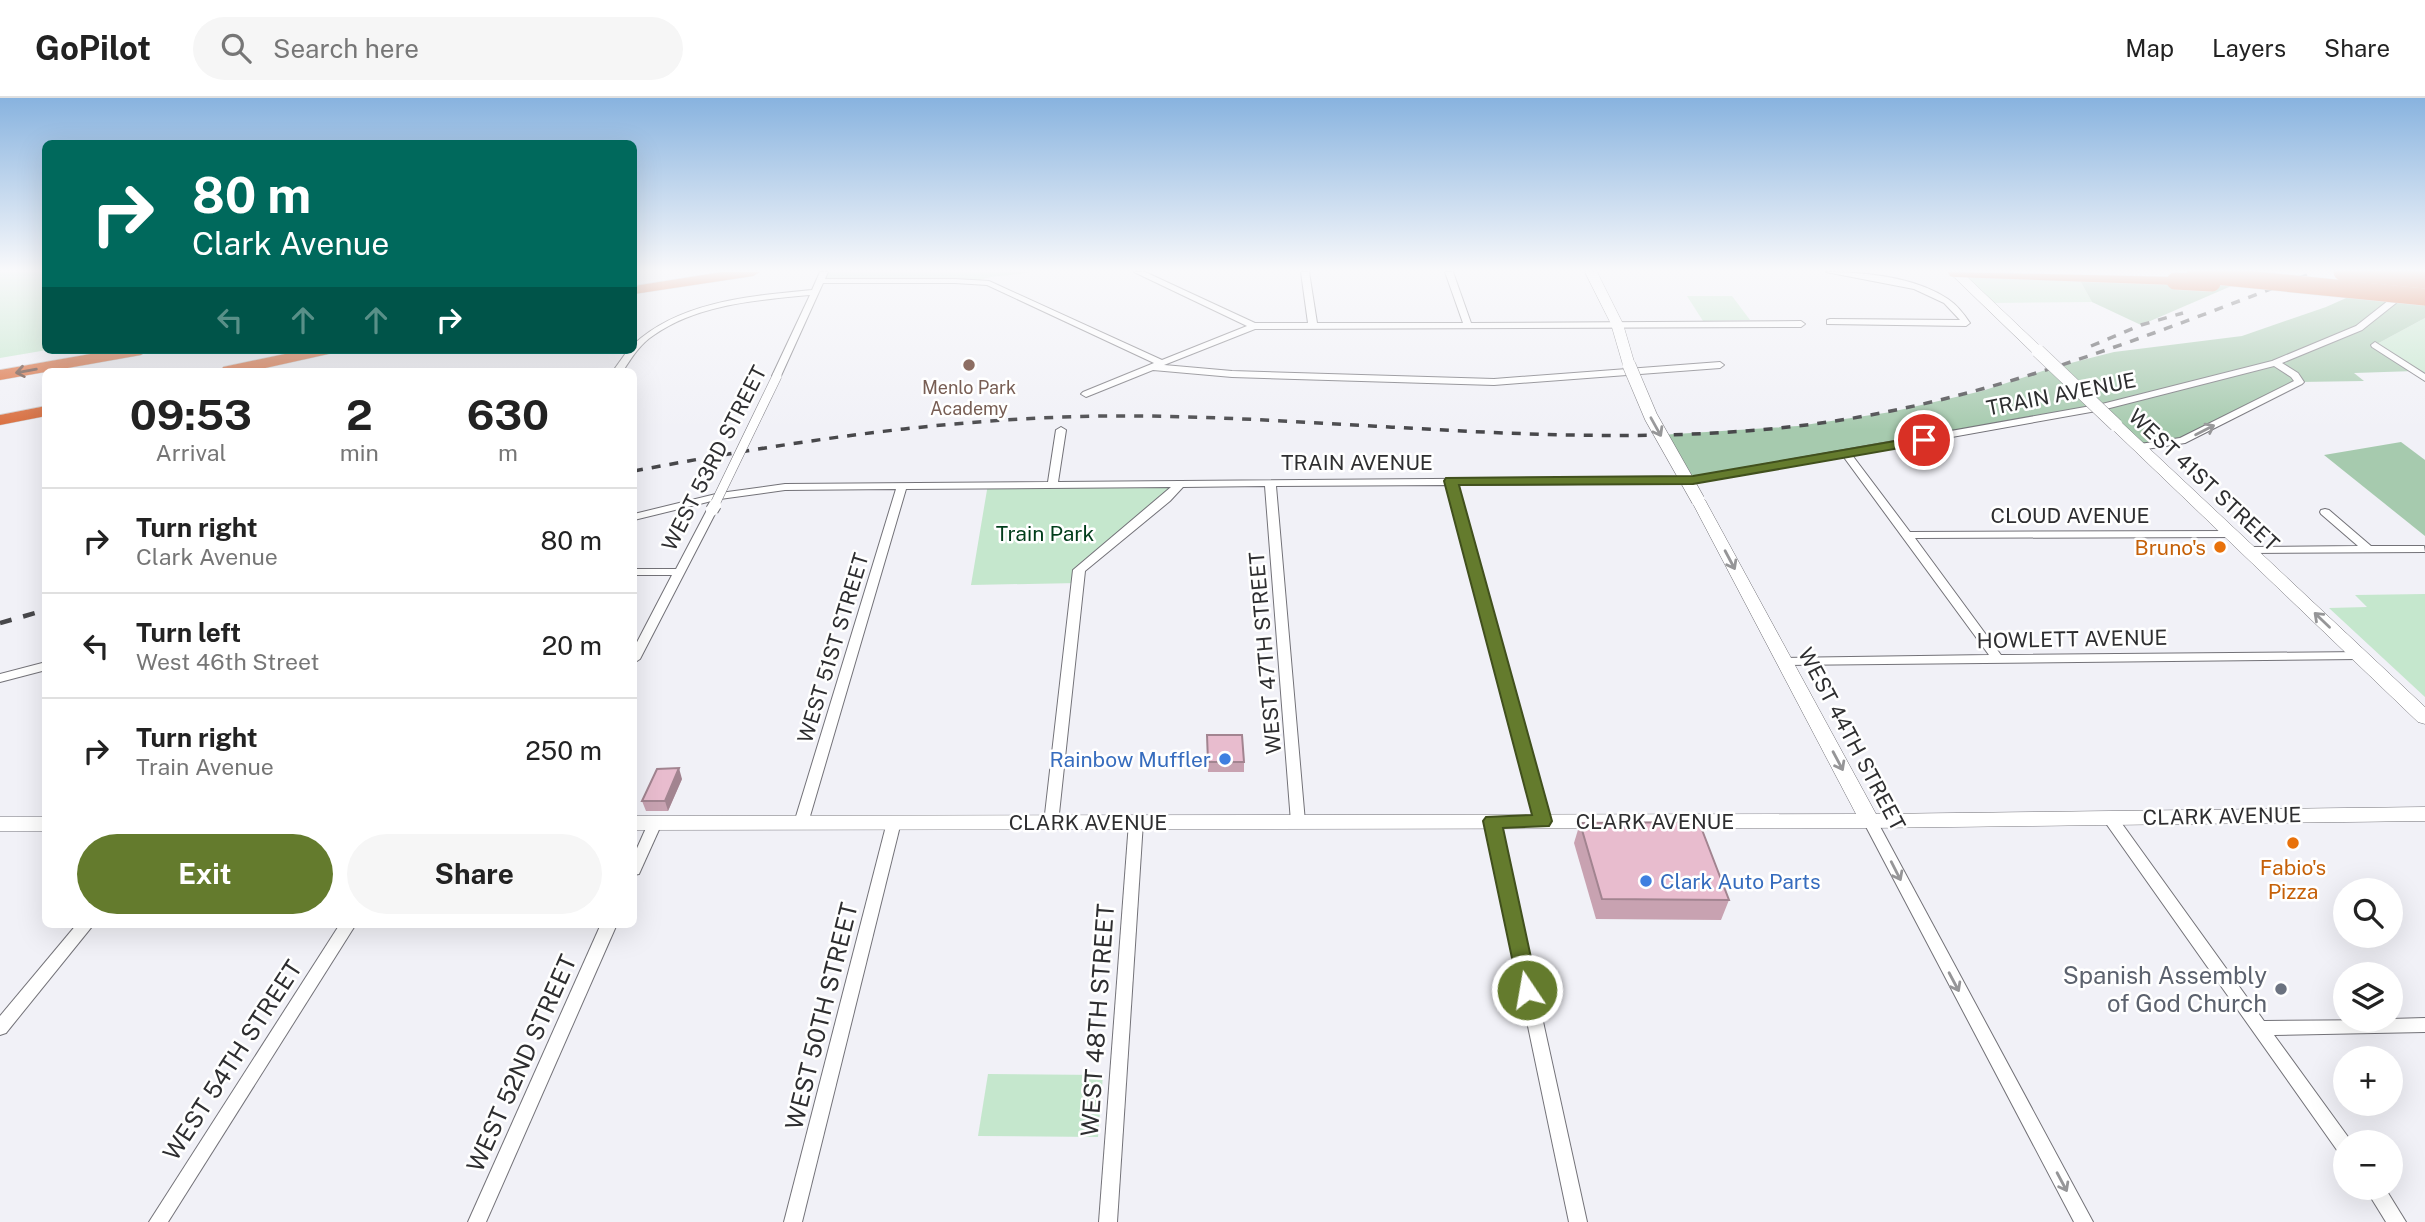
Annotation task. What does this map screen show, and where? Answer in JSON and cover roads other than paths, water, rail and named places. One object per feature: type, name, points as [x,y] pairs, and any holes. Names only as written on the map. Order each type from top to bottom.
[{"type":"highway","points":[[0,375],[118,354]]},
{"type":"highway","points":[[243,368],[308,354]]},
{"type":"highway","points":[[0,421],[42,412]]},
{"type":"street","points":[[637,345],[655,329],[666,324]]},
{"type":"street","name":"WEST 53RD STREET","points":[[637,653],[712,510],[800,324]]},
{"type":"street","points":[[1073,324],[1156,365],[1232,374],[1494,382],[1720,365]]},
{"type":"street","points":[[1086,394],[1254,326],[1549,324]]},
{"type":"street","name":"WEST 44TH STREET","points":[[1617,324],[1637,390],[1655,425],[1785,661],[2084,1222]]},
{"type":"street","name":"WEST 41ST STREET","points":[[2009,324],[2425,718]]},
{"type":"street","name":"TRAIN AVENUE","points":[[637,516],[720,496],[785,487],[1693,480],[2102,407],[2275,363],[2364,324]]},
{"type":"street","points":[[2375,345],[2425,378]]},
{"type":"street","points":[[2140,447],[2182,441],[2299,382],[2295,375],[2275,363]]},
{"type":"street","points":[[1053,483],[1061,430]]},
{"type":"street","points":[[1847,454],[1998,659]]},
{"type":"street","points":[[1451,481],[1543,821]]},
{"type":"street","name":"WEST 47TH STREET","points":[[1270,482],[1298,822]]},
{"type":"street","points":[[1051,822],[1079,570],[1166,499],[1181,483]]},
{"type":"street","name":"WEST 51ST STREET","points":[[801,822],[902,485]]},
{"type":"street","points":[[2325,512],[2370,550]]},
{"type":"street","name":"CLOUD AVENUE","points":[[1907,535],[2232,534]]},
{"type":"street","points":[[2249,550],[2424,549]]},
{"type":"street","points":[[637,572],[678,572]]},
{"type":"street","name":"HOWLETT AVENUE","points":[[1785,661],[2359,655]]},
{"type":"street","points":[[0,678],[42,667]]},
{"type":"street","name":"CLARK AVENUE","points":[[637,823],[1870,821],[2425,814]]},
{"type":"street","points":[[2110,818],[2333,1130]]},
{"type":"street","points":[[1492,821],[1578,1222]]},
{"type":"street","points":[[637,863],[654,822]]},
{"type":"street","name":"WEST 50TH STREET","points":[[793,1222],[894,822]]},
{"type":"street","name":"WEST 48TH STREET","points":[[1108,1222],[1136,822]]},
{"type":"street","points":[[0,824],[42,824]]},
{"type":"street","points":[[0,1028],[83,928]]},
{"type":"street","name":"WEST 54TH STREET","points":[[158,1222],[345,928]]},
{"type":"street","name":"WEST 52ND STREET","points":[[477,1222],[607,928]]},
{"type":"street","points":[[2261,1028],[2425,1025]]},
{"type":"street","points":[[2382,1200],[2397,1222]]},
{"type":"railway","points":[[2091,346],[2143,324]]},
{"type":"railway","points":[[637,470],[888,431],[1081,416],[1227,418],[1554,435],[1717,433],[1798,426],[1865,416],[1996,385],[2177,324]]},
{"type":"railway","points":[[0,623],[42,611]]},
{"type":"place","name":"Menlo Park Academy","points":[[969,365]]},
{"type":"place","name":"Bruno's","points":[[2220,547]]},
{"type":"place","name":"Rainbow Muffler","points":[[1225,759]]},
{"type":"place","name":"Fabio's Pizza","points":[[2293,843]]},
{"type":"place","name":"Clark Auto Parts","points":[[1646,881]]},
{"type":"place","name":"Spanish Assembly of God Church","points":[[2281,989]]},
{"type":"park label","name":"Train Park","points":[[1045,533]]}]
